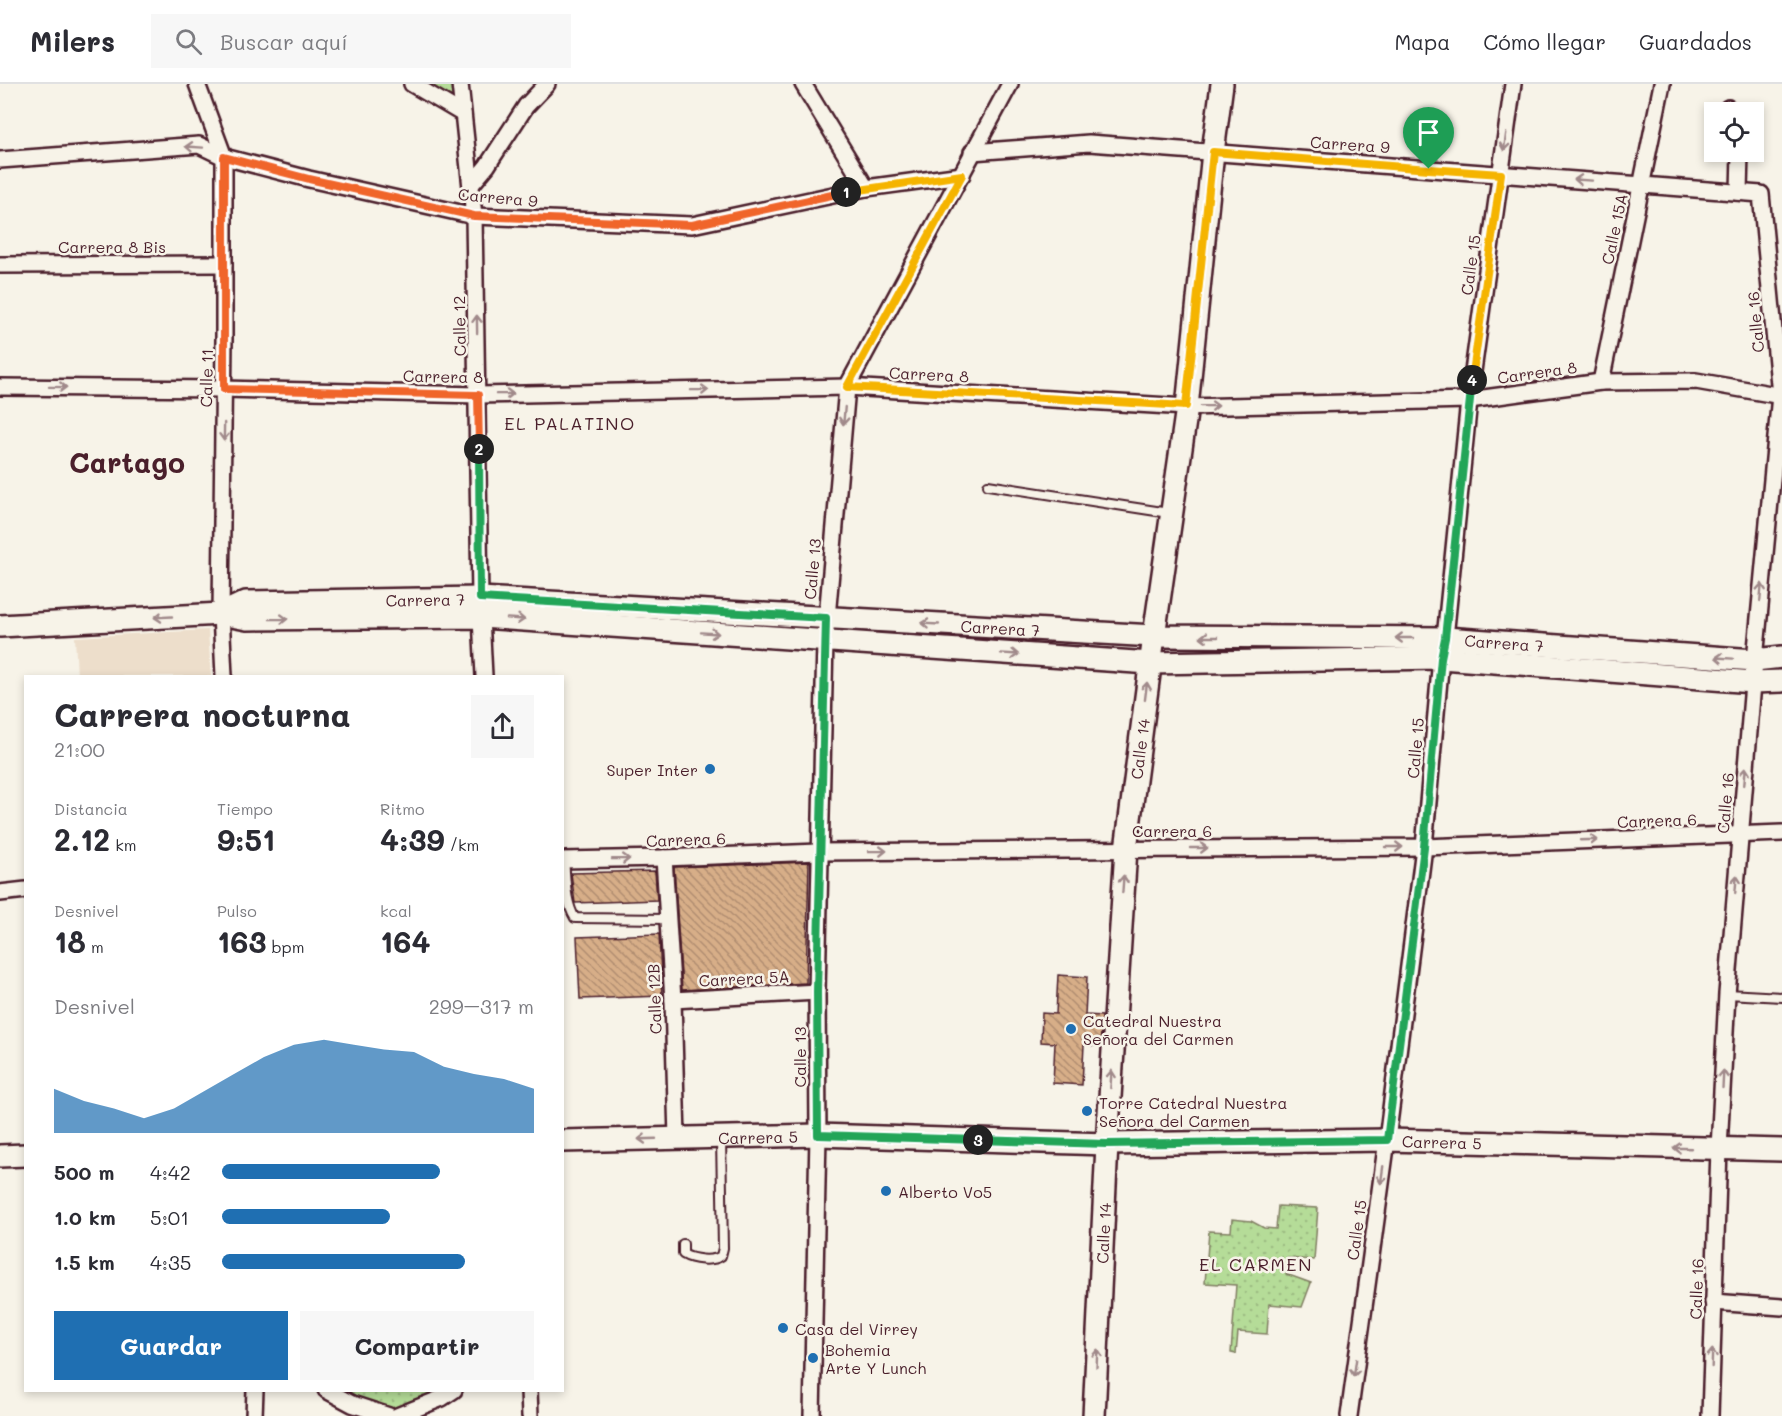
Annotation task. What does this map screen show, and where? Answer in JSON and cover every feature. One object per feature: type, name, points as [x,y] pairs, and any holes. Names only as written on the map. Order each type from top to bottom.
[{"type":"main road","name":"Calle 14","points":[[1094,1416],[1107,1144],[1126,849],[1186,406],[1222,84]]},
{"type":"main road","name":"Carrera 7","points":[[0,626],[221,614],[246,602],[826,618],[1154,636],[1443,648],[1755,660],[1782,657]]},
{"type":"main road","name":"Carrera 7","points":[[481,608],[825,641],[1150,663],[1443,648],[1753,682],[1782,681]]},
{"type":"main road","name":"Carrera 5","points":[[564,1142],[818,1135],[1107,1144],[1387,1140],[1782,1150]]},
{"type":"main road","points":[[0,1156],[24,1155]]},
{"type":"street","points":[[412,84],[463,114]]},
{"type":"street","name":"Calle 12","points":[[460,84],[474,216],[483,675]]},
{"type":"street","points":[[471,185],[488,166],[526,106],[546,84]]},
{"type":"street","points":[[803,84],[866,188]]},
{"type":"street","name":"Calle 13","points":[[812,1416],[818,1135],[819,852],[825,641],[847,387],[1010,84]]},
{"type":"street","name":"Calle 15","points":[[1349,1416],[1424,847],[1469,400],[1513,84]]},
{"type":"street","name":"Calle 15A","points":[[1601,382],[1662,84]]},
{"type":"street","name":"Calle 11","points":[[198,85],[224,157],[221,614],[224,675]]},
{"type":"street","name":"Carrera 9","points":[[972,152],[1089,142],[1761,194]]},
{"type":"street","name":"Carrera 9","points":[[0,159],[200,145],[224,157],[309,179],[474,216],[692,225],[866,188],[962,175]]},
{"type":"street","points":[[1739,192],[1740,162]]},
{"type":"street","name":"Calle 16","points":[[1710,1416],[1727,994],[1753,682],[1781,395],[1761,194]]},
{"type":"street","name":"Carrera 8 Bis","points":[[0,265],[224,264]]},
{"type":"street","name":"Carrera 8","points":[[0,387],[478,395],[847,387],[1186,406],[1469,400],[1601,382],[1696,381],[1781,395]]},
{"type":"street","name":"Carrera 6","points":[[564,860],[819,852],[1424,847],[1782,833]]},
{"type":"street","name":"Calle 12B","points":[[664,858],[673,1000],[677,1138]]},
{"type":"street","points":[[0,892],[24,890]]},
{"type":"street","name":"Carrera 5A","points":[[673,1000],[817,992]]},
{"type":"street","points":[[1713,1302],[1782,1307]]},
{"type":"street","points":[[254,1416],[255,1392]]},
{"type":"street","points":[[330,1392],[352,1404],[390,1416]]},
{"type":"street","points":[[397,1416],[451,1392]]},
{"type":"street","points":[[529,1392],[530,1416]]},
{"type":"lane","points":[[988,485],[1171,513]]},
{"type":"lane","points":[[564,868],[568,900],[575,918],[669,920]]},
{"type":"lane","points":[[1727,994],[1782,997]]},
{"type":"lane","points":[[683,1244],[683,1254],[689,1258],[715,1259],[721,1256],[723,1248],[721,1138]]},
{"type":"shaded area","points":[[208,630],[211,675],[77,675],[75,637]]},
{"type":"green space","points":[[412,84],[460,84],[463,114]]},
{"type":"green space","points":[[1278,1206],[1318,1208],[1314,1260],[1287,1258],[1286,1274],[1311,1283],[1302,1307],[1269,1304],[1267,1334],[1238,1332],[1236,1354],[1231,1353],[1236,1285],[1205,1283],[1209,1231],[1231,1232],[1232,1219],[1251,1221],[1264,1228],[1276,1229]]},
{"type":"green space","points":[[329,1392],[452,1392],[397,1416]]},
{"type":"building","points":[[809,862],[806,983],[682,990],[674,867]]},
{"type":"building","points":[[655,871],[657,900],[575,903],[571,873]]},
{"type":"building","points":[[659,934],[662,996],[580,999],[577,937]]},
{"type":"building","name":"Catedral Nuestra Señora del Carmen","points":[[1058,975],[1087,977],[1085,1015],[1102,1016],[1100,1046],[1084,1045],[1082,1085],[1053,1083],[1055,1043],[1041,1042],[1042,1013],[1056,1014]]},
{"type":"place","name":"Super Inter","points":[[710,769]]},
{"type":"place","name":"Catedral Nuestra Señora del Carmen","points":[[1071,1029]]},
{"type":"place","name":"Torre Catedral Nuestra Señora del Carmen","points":[[1087,1111]]},
{"type":"place","name":"Alberto Vo5","points":[[886,1191]]},
{"type":"place","name":"Casa del Virrey","points":[[783,1328]]},
{"type":"place","name":"Bohemia Arte Y Lunch","points":[[813,1358]]},
{"type":"district","name":"EL PALATINO","points":[[570,423]]},
{"type":"district","name":"Cartago","points":[[127,462]]},
{"type":"district","name":"EL CARMEN","points":[[1256,1264]]},
{"type":"route","points":[[1213,152],[1429,169],[1501,174],[1469,400],[1445,638],[1441,658],[1424,847],[1387,1140],[1107,1144],[818,1135],[819,852],[826,618],[480,598],[478,395],[224,389],[224,157],[309,179],[474,216],[692,225],[866,188],[962,175],[847,387],[1186,406],[1213,152]]}]
